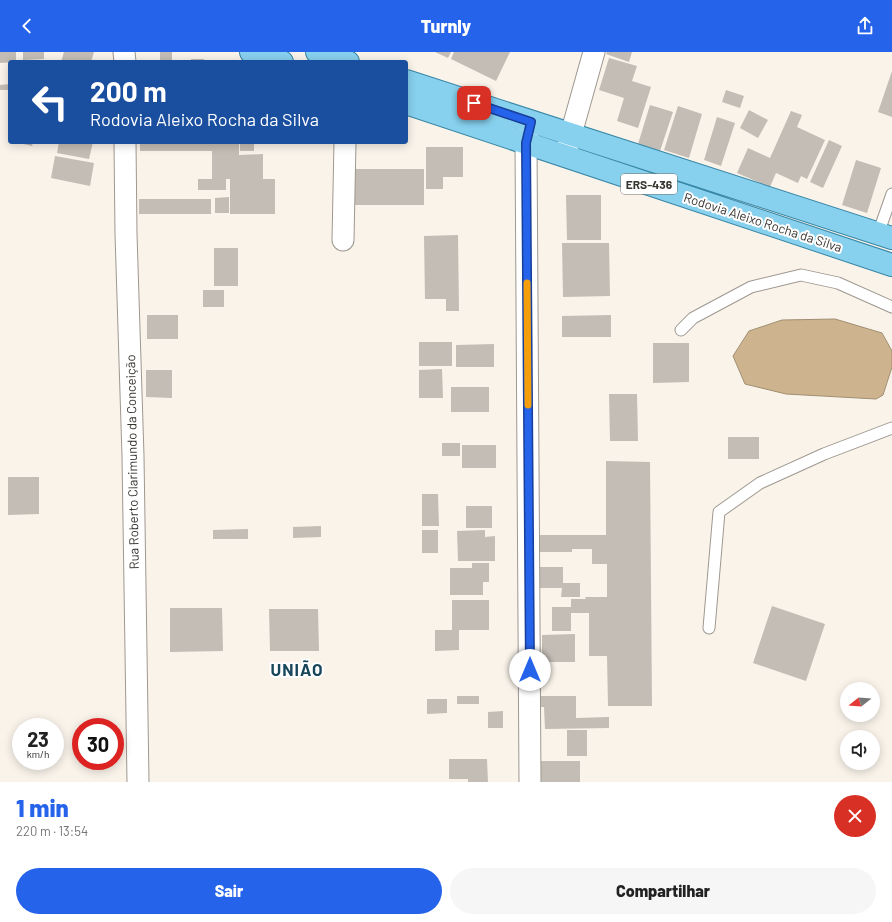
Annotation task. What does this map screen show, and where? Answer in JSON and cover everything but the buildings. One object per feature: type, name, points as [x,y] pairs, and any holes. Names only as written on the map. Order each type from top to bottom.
[{"type":"main road","points":[[252,52],[276,60]]},
{"type":"main road","points":[[317,52],[342,60]]},
{"type":"main road","name":"Rodovia Aleixo Rocha da Silva","points":[[408,82],[885,236]]},
{"type":"main road","name":"Rodovia Aleixo Rocha da Silva","points":[[408,104],[892,265]]},
{"type":"street","points":[[565,156],[594,52]]},
{"type":"street","points":[[530,782],[526,143],[531,122]]},
{"type":"street","name":"Rua Roberto Clarimundo da Conceição","points":[[125,144],[126,234],[133,456],[138,782]]},
{"type":"street","points":[[343,240],[345,144]]},
{"type":"lane","points":[[885,236],[892,194]]},
{"type":"lane","points":[[681,330],[693,318],[751,287],[801,275],[838,283],[892,307]]},
{"type":"lane","points":[[709,628],[719,512],[760,483],[824,454],[892,428]]},
{"type":"shaded area","points":[[835,319],[882,333],[892,351],[892,367],[883,395],[876,399],[786,394],[745,384],[733,356],[749,331],[782,320]]},
{"type":"slow traffic","points":[[527,283],[528,405]]},
{"type":"district","name":"UNIÃO","points":[[297,669]]},
{"type":"route","points":[[474,103],[531,122],[526,143],[530,670]]}]
